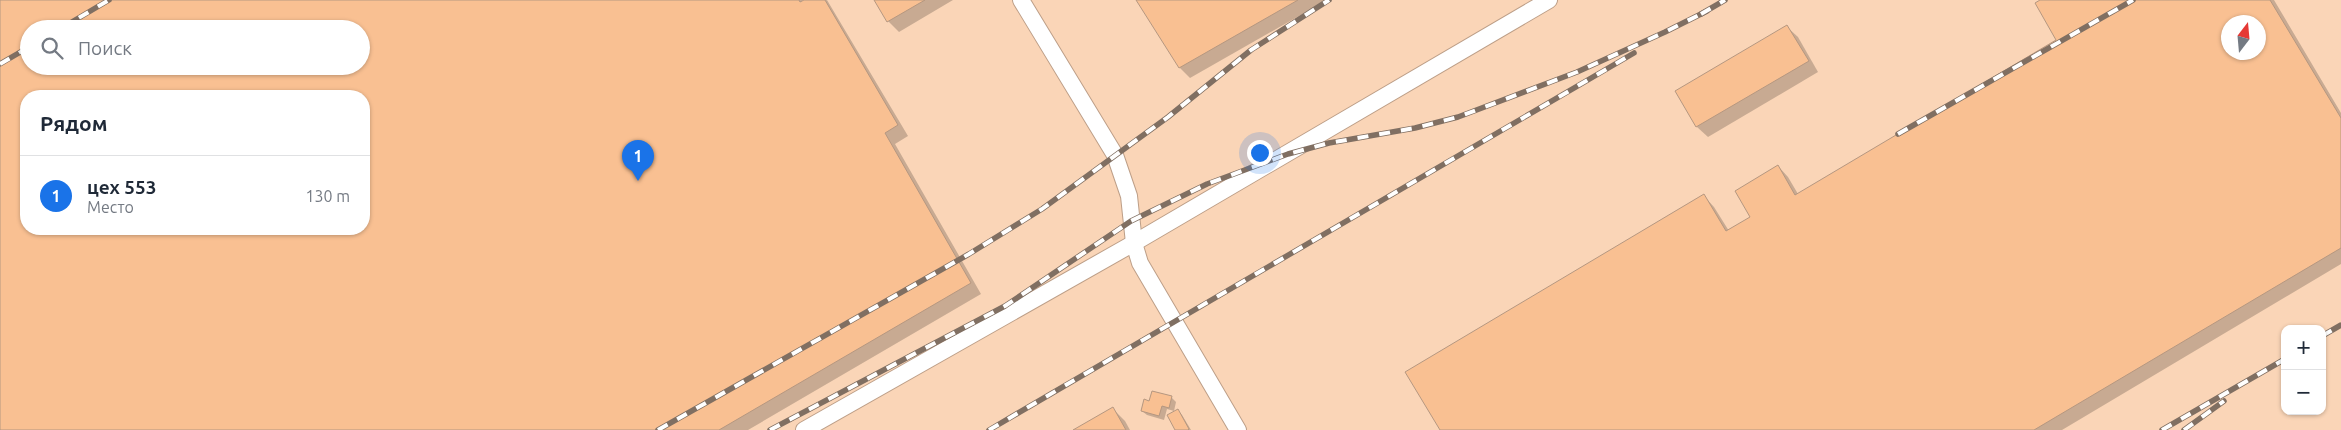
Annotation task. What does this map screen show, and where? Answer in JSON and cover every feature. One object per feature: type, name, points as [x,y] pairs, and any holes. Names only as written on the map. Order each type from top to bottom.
[{"type":"lane","points":[[1022,0],[1115,155],[1128,196],[1134,243],[1140,263],[1238,430]]},
{"type":"lane","points":[[804,430],[1134,243],[1550,0]]},
{"type":"shaded area","points":[[0,0],[2341,0],[2341,430],[0,430]]},
{"type":"building","points":[[0,0],[799,0],[800,2],[804,0],[825,0],[898,125],[885,133],[971,283],[719,430],[0,430]]},
{"type":"building","points":[[874,0],[925,0],[887,22]]},
{"type":"building","points":[[1136,0],[1298,0],[1179,68]]},
{"type":"building","points":[[2040,0],[2270,0],[2341,118],[2341,248],[2034,430],[1440,430],[1405,372],[1704,194],[1726,231],[1750,217],[1735,191],[1778,165],[1795,195],[2056,40],[2035,3]]},
{"type":"building","points":[[1787,25],[1809,61],[1696,127],[1675,91]]},
{"type":"building","points":[[1152,391],[1172,396],[1169,408],[1162,406],[1159,416],[1141,411],[1144,399],[1149,401]]},
{"type":"building","points":[[1113,407],[1126,430],[1073,430]]},
{"type":"building","points":[[1178,409],[1188,430],[1175,430],[1167,415]]},
{"type":"railway","points":[[75,20],[109,0]]},
{"type":"railway","points":[[658,430],[969,254],[1042,209],[1168,117],[1251,50],[1329,0]]},
{"type":"railway","points":[[1701,14],[1725,0]]},
{"type":"railway","points":[[1898,134],[2133,0]]},
{"type":"railway","points":[[770,430],[1005,306],[1131,221],[1207,184],[1288,154],[1329,143],[1415,128],[1458,117],[1577,72],[1707,11]]},
{"type":"railway","points":[[0,64],[20,52]]},
{"type":"railway","points":[[989,430],[1634,53]]},
{"type":"railway","points":[[2326,334],[2341,325]]},
{"type":"railway","points":[[2162,430],[2281,361]]},
{"type":"railway","points":[[2184,430],[2224,401]]},
{"type":"place","name":"цех 553","points":[[638,181]]}]
